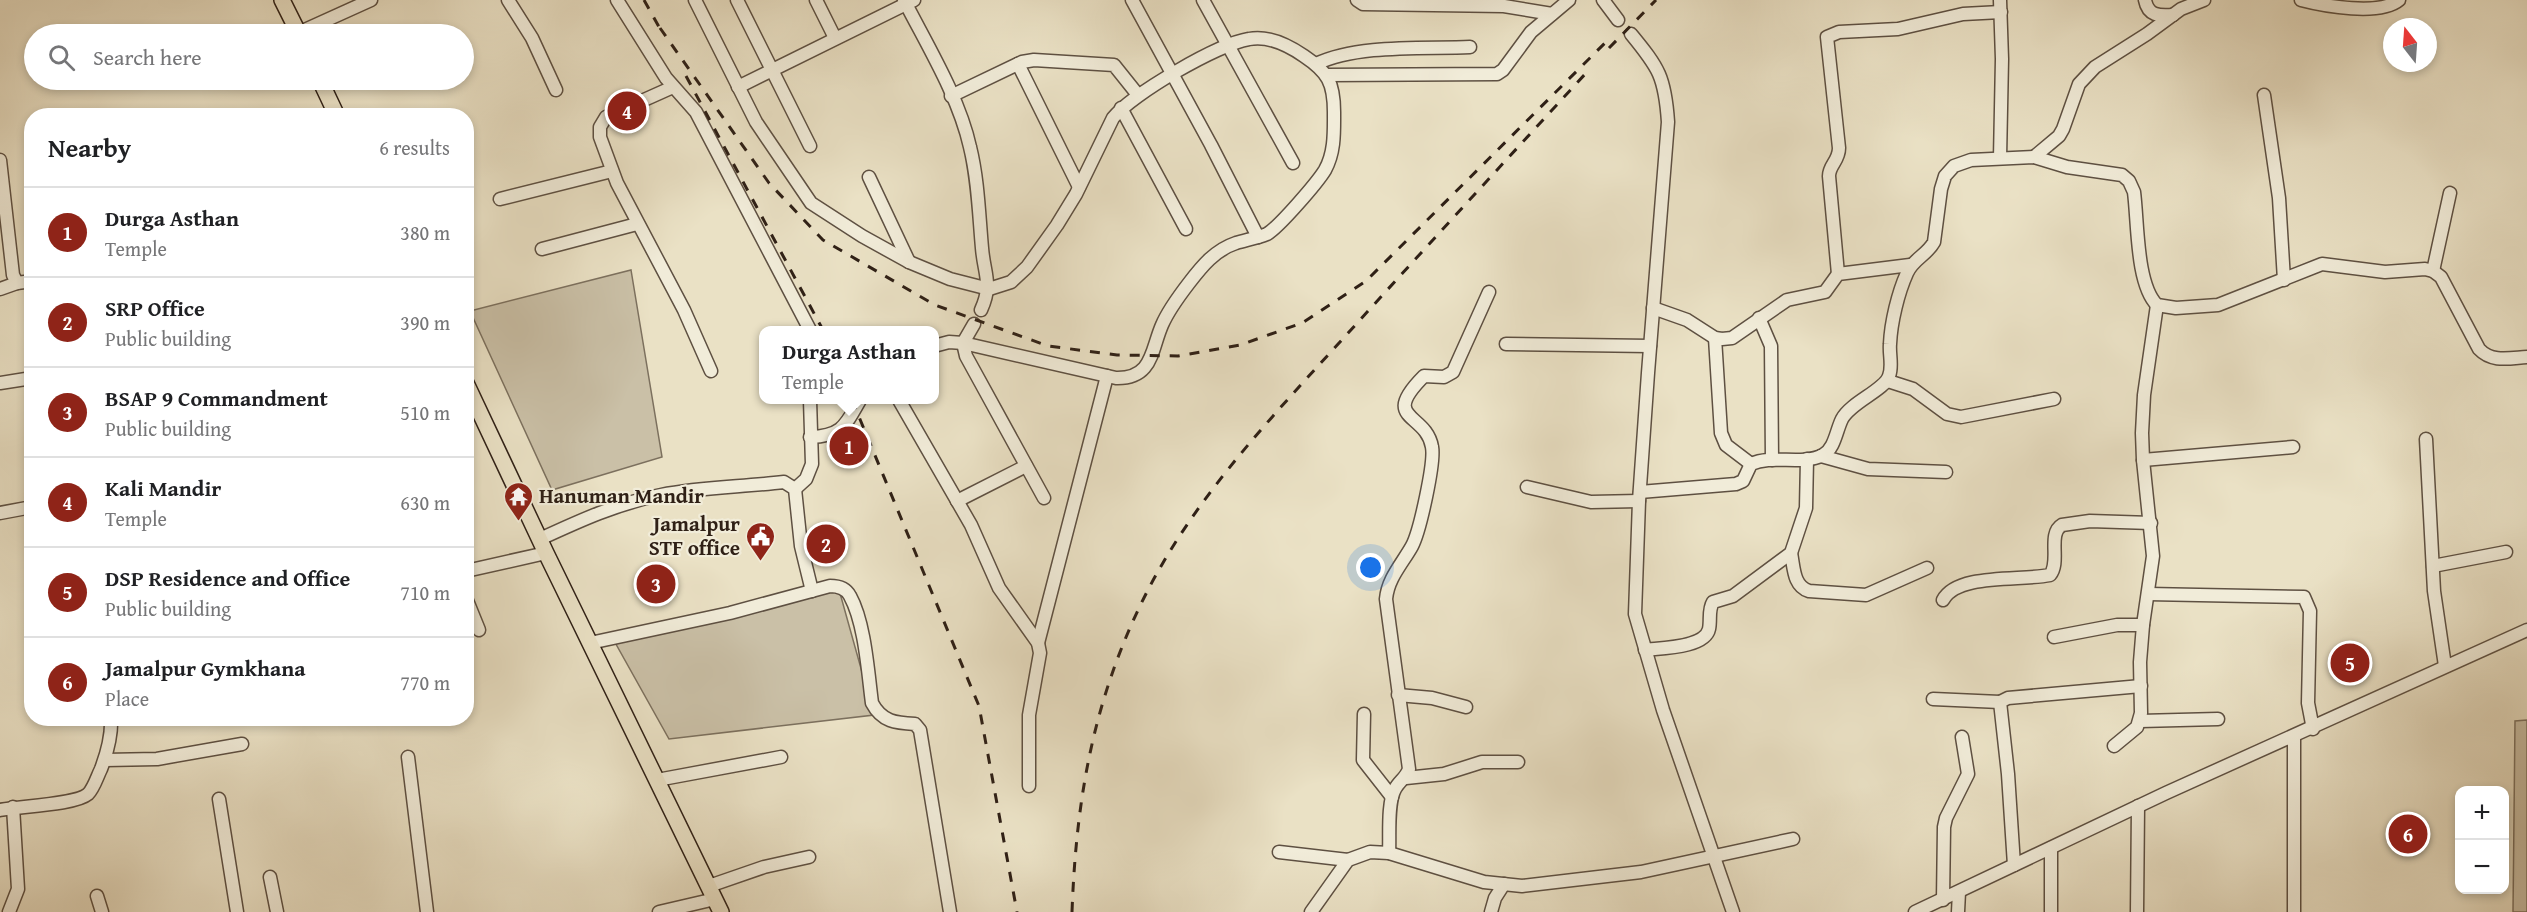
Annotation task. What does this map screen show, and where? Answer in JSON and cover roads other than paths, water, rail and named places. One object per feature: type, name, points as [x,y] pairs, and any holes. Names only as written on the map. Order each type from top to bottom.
[{"type":"main road","points":[[282,0],[293,24]]},
{"type":"main road","points":[[325,90],[333,108]]},
{"type":"main road","points":[[474,400],[543,546],[601,640],[657,780],[715,899]]},
{"type":"street","points":[[320,24],[372,0]]},
{"type":"street","points":[[508,0],[532,38],[555,90]]},
{"type":"street","points":[[617,0],[673,87],[696,112],[808,326]]},
{"type":"street","points":[[695,0],[756,122],[811,203],[862,236],[909,262],[950,279],[989,289],[1011,282],[1027,267],[1057,225],[1079,187],[1113,118],[1121,108],[1138,95],[1227,46],[1249,39],[1268,39],[1295,50],[1316,64],[1327,75],[1332,84],[1334,99],[1334,140],[1325,171],[1275,228],[1258,237],[1225,248],[1201,267],[1164,320],[1150,363],[1127,378],[1107,376],[963,343],[949,342],[939,345]]},
{"type":"street","points":[[737,0],[810,146]]},
{"type":"street","points":[[816,0],[836,38]]},
{"type":"street","points":[[1132,0],[1258,237]]},
{"type":"street","points":[[1203,0],[1293,163]]},
{"type":"street","points":[[1358,0],[1363,4],[1504,6],[1552,14]]},
{"type":"street","points":[[1327,75],[1497,74],[1503,70],[1531,32],[1569,0]]},
{"type":"street","points":[[1603,0],[1618,20]]},
{"type":"street","points":[[2145,0],[2153,15],[2174,15]]},
{"type":"street","points":[[2034,158],[2059,136],[2083,77],[2190,4],[2204,0]]},
{"type":"street","points":[[2301,0],[2329,6],[2384,8],[2399,0]]},
{"type":"street","points":[[738,87],[908,1],[951,96],[970,147],[989,289],[981,310]]},
{"type":"street","points":[[1653,308],[1687,320],[1714,338],[1732,338],[1787,300],[1825,292],[1838,274],[1828,176],[1829,170],[1837,160],[1839,148],[1827,37],[1839,32],[1898,29],[2000,6],[2000,158]]},
{"type":"street","points":[[1630,34],[1659,70],[1666,98],[1668,122],[1640,497],[1635,600],[1637,625],[1733,912]]},
{"type":"street","points":[[1316,64],[1329,58],[1369,51],[1470,46]]},
{"type":"street","points":[[951,96],[1018,64],[1034,60],[1114,65],[1138,95]]},
{"type":"street","points":[[1018,64],[1079,187]]},
{"type":"street","points":[[673,87],[606,117],[600,137],[612,171],[637,224],[684,310],[711,371]]},
{"type":"street","points":[[2264,95],[2279,198],[2284,280]]},
{"type":"street","points":[[1121,108],[1186,229]]},
{"type":"street","points":[[1527,487],[1591,502],[1640,497],[1736,484],[1743,481],[1750,464],[1761,460],[1807,459],[1821,456],[1829,451],[1843,418],[1852,406],[1887,381],[1891,367],[1892,329],[1902,287],[1910,266],[1934,243],[1941,189],[1945,176],[1954,166],[1971,160],[2034,158],[2067,167],[2122,175],[2129,181],[2134,192],[2144,276],[2147,290],[2157,305],[2144,395],[2143,460],[2153,556],[2143,626],[2140,721],[2137,727],[2114,746]]},
{"type":"street","points":[[0,160],[13,275],[17,283]]},
{"type":"street","points":[[500,199],[612,171]]},
{"type":"street","points":[[869,177],[909,262]]},
{"type":"street","points":[[2433,271],[2450,193]]},
{"type":"street","points":[[542,249],[637,224]]},
{"type":"street","points":[[2157,305],[2176,308],[2218,305],[2322,264],[2385,272],[2433,271],[2441,277],[2479,349],[2485,356],[2492,358],[2527,357]]},
{"type":"street","points":[[1838,274],[1910,266]]},
{"type":"street","points":[[0,289],[24,282]]},
{"type":"street","points":[[1389,853],[1392,797],[1396,787],[1406,778],[1409,761],[1387,618],[1386,591],[1419,529],[1433,454],[1427,434],[1406,414],[1403,408],[1405,401],[1424,376],[1444,377],[1453,372],[1489,292]]},
{"type":"street","points":[[1759,318],[1771,346],[1772,460]]},
{"type":"street","points":[[974,324],[963,343],[971,366],[1044,498]]},
{"type":"street","points":[[1714,338],[1721,433],[1726,446],[1750,464]]},
{"type":"street","points":[[1506,344],[1650,346]]},
{"type":"street","points":[[1038,643],[1107,376]]},
{"type":"street","points":[[0,383],[24,379]]},
{"type":"street","points":[[1887,381],[1913,389],[1947,414],[1961,417],[2054,399]]},
{"type":"street","points":[[795,489],[806,479],[812,464],[810,404]]},
{"type":"street","points":[[810,437],[827,436],[838,432],[857,404]]},
{"type":"street","points":[[902,404],[971,525],[999,588],[1038,643],[1040,653],[1029,715],[1029,786]]},
{"type":"street","points":[[2426,439],[2436,609],[2445,666]]},
{"type":"street","points":[[2143,460],[2293,447]]},
{"type":"street","points":[[1821,456],[1868,469],[1946,472]]},
{"type":"street","points":[[1807,459],[1806,508],[1791,553],[1797,582],[1801,589],[1866,595],[1927,568]]},
{"type":"street","points":[[957,501],[1026,466]]},
{"type":"street","points":[[474,568],[543,546],[613,507],[662,494],[784,482],[795,489]]},
{"type":"street","points":[[795,489],[801,546],[812,591]]},
{"type":"street","points":[[0,513],[24,508]]},
{"type":"street","points":[[1943,600],[1947,593],[1965,583],[2050,575],[2054,564],[2056,533],[2062,525],[2090,521],[2151,523]]},
{"type":"street","points":[[2433,566],[2506,552]]},
{"type":"street","points":[[1645,650],[1689,644],[1704,639],[1709,630],[1713,602],[1733,596],[1791,553]]},
{"type":"street","points":[[601,640],[730,613],[838,586],[850,594],[860,628],[873,703],[877,713],[896,723],[915,724],[920,730],[950,912]]},
{"type":"street","points":[[2148,594],[2304,597],[2310,611],[2308,704],[2313,729]]},
{"type":"street","points":[[474,618],[479,630]]},
{"type":"street","points":[[2054,637],[2114,625],[2143,626]]},
{"type":"street","points":[[1915,912],[2138,806],[2313,729],[2445,666],[2527,632]]},
{"type":"street","points":[[1933,699],[2000,702],[2008,698],[2141,686]]},
{"type":"street","points":[[1398,695],[1432,698],[1466,707]]},
{"type":"street","points":[[2000,702],[2008,774],[2014,865]]},
{"type":"street","points":[[1364,714],[1364,760],[1392,797]]},
{"type":"street","points":[[2140,721],[2218,719]]},
{"type":"street","points":[[0,810],[62,802],[82,797],[93,787],[105,760],[111,726]]},
{"type":"street","points":[[1943,900],[1944,827],[1946,818],[1968,774],[1962,737]]},
{"type":"street","points":[[2294,737],[2294,912]]},
{"type":"street","points":[[105,760],[157,759],[242,744]]},
{"type":"street","points":[[408,757],[427,912]]},
{"type":"street","points":[[657,780],[781,757]]},
{"type":"street","points":[[1406,778],[1444,774],[1482,762],[1518,762]]},
{"type":"street","points":[[219,799],[237,912]]},
{"type":"street","points":[[2137,912],[2138,806]]},
{"type":"street","points":[[6,909],[18,888],[13,807]]},
{"type":"street","points":[[1279,852],[1348,860],[1370,852],[1389,853],[1484,882],[1522,886],[1641,872],[1793,839]]},
{"type":"street","points":[[2051,912],[2052,848]]},
{"type":"street","points":[[659,912],[715,899],[764,867],[809,857]]},
{"type":"street","points":[[1311,912],[1348,860]]},
{"type":"street","points":[[270,877],[277,912]]},
{"type":"street","points":[[1491,912],[1495,898],[1504,884]]},
{"type":"street","points":[[1958,912],[1959,892]]},
{"type":"street","points":[[98,896],[102,912]]},
{"type":"railway","points":[[644,0],[663,34]]},
{"type":"railway","points":[[1609,48],[1656,0]]},
{"type":"railway","points":[[660,28],[769,183],[823,240],[935,305],[1048,346],[1117,355],[1178,356],[1240,345],[1302,323],[1366,281],[1611,37]]},
{"type":"railway","points":[[1072,912],[1083,794],[1098,718],[1123,643],[1160,568],[1208,496],[1262,428],[1587,72]]},
{"type":"railway","points":[[686,76],[821,326]]},
{"type":"railway","points":[[854,404],[979,706],[1017,912]]},
{"type":"place","name":"Kali Mandir","points":[[627,111]]},
{"type":"place","name":"Durga Asthan","points":[[849,446]]},
{"type":"place","name":"Hanuman Mandir","points":[[518,522]]},
{"type":"place","name":"SRP Office","points":[[826,544]]},
{"type":"place","name":"Jamalpur STF office","points":[[761,562]]},
{"type":"place","name":"BSAP 9 Commandment","points":[[656,584]]},
{"type":"place","name":"DSP Residence and Office","points":[[2350,663]]},
{"type":"place","name":"Jamalpur Gymkhana","points":[[2408,834]]}]
